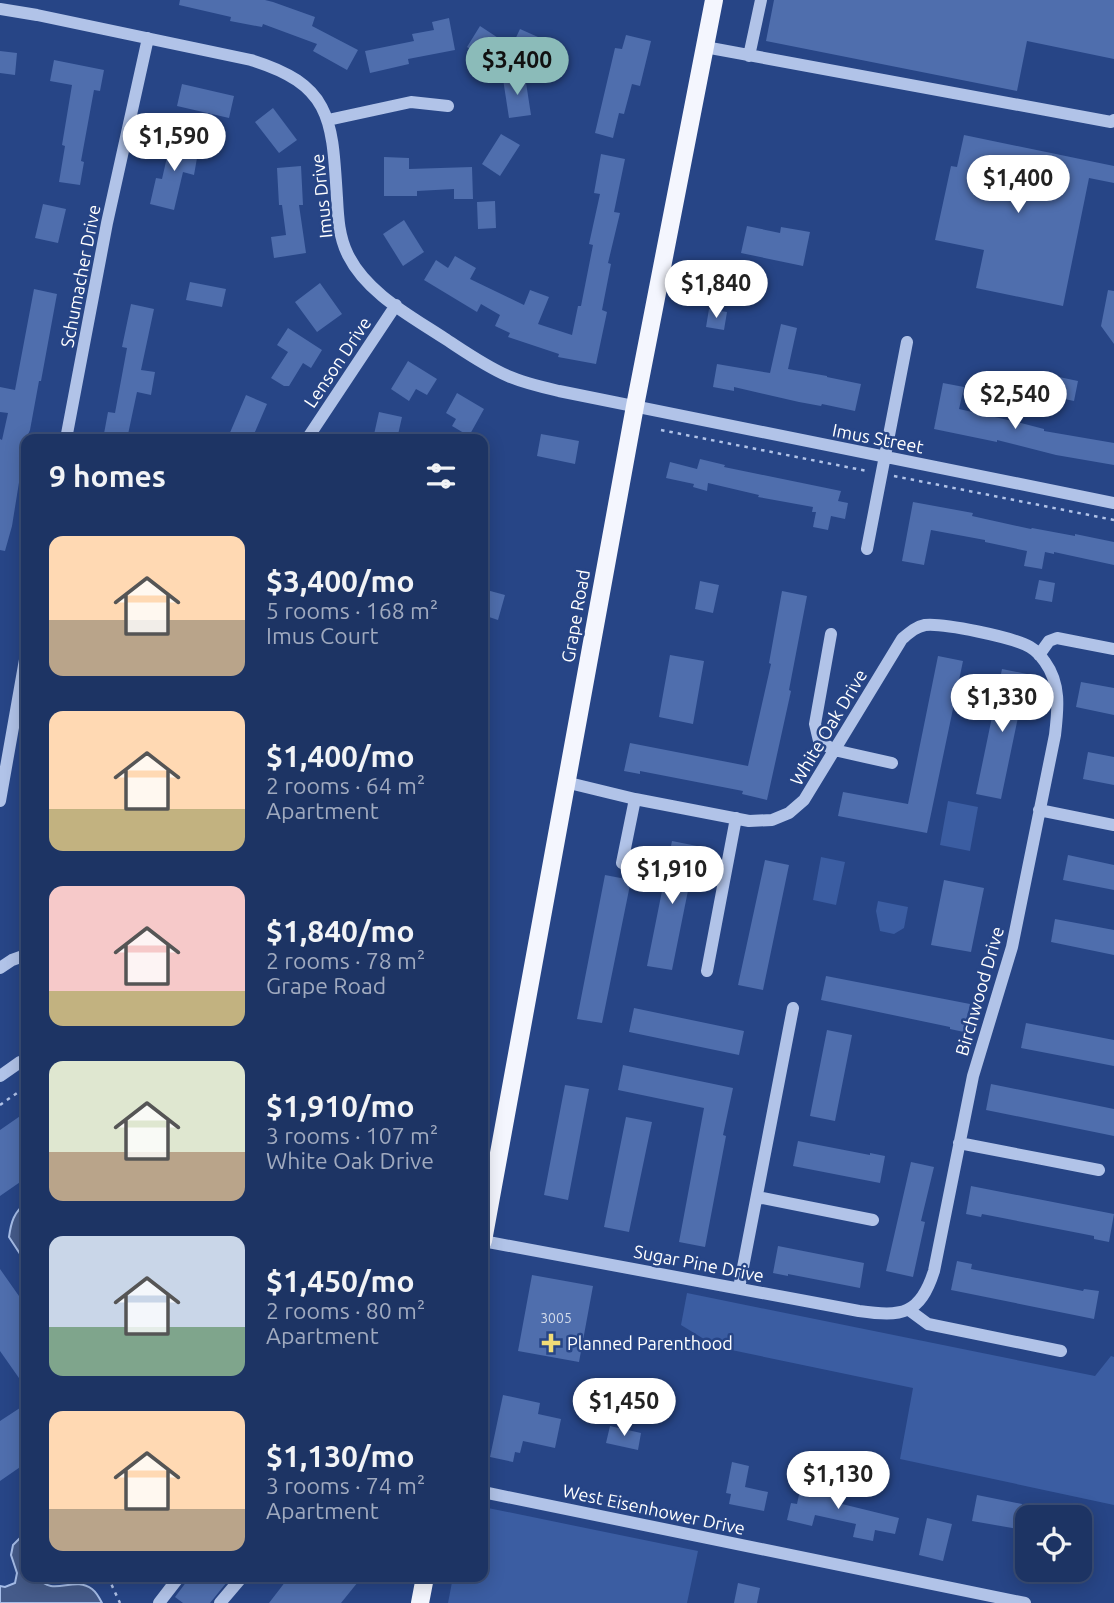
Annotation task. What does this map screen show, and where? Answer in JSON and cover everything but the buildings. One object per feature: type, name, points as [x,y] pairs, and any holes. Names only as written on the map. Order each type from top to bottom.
[{"type":"main road","name":"Grape Road","points":[[488,1213],[635,406],[714,0]]},
{"type":"main road","points":[[420,1603],[424,1582]]},
{"type":"street","points":[[37,15],[40,0]]},
{"type":"street","points":[[749,56],[761,0]]},
{"type":"street","name":"Imus Drive","points":[[0,9],[251,60],[296,78],[315,95],[328,120],[333,141],[341,239],[361,275],[376,292],[508,376],[559,391],[635,406]]},
{"type":"street","name":"Schumacher Drive","points":[[67,434],[107,223],[148,38]]},
{"type":"street","points":[[705,47],[1111,122],[1114,120]]},
{"type":"street","points":[[328,120],[411,102],[448,106]]},
{"type":"street","name":"Lenson Drive","points":[[310,434],[396,305]]},
{"type":"street","points":[[867,549],[907,342]]},
{"type":"street","name":"Imus Street","points":[[635,406],[1114,503]]},
{"type":"street","name":"White Oak Drive","points":[[565,782],[635,799],[749,821],[772,820],[789,813],[804,800],[902,639],[912,630],[923,625],[939,625],[1014,640],[1032,648],[1051,672]]},
{"type":"street","points":[[831,634],[815,724],[819,741],[834,750],[891,762]]},
{"type":"street","points":[[1040,655],[1049,641],[1057,638],[1114,649]]},
{"type":"street","name":"Birchwood Drive","points":[[909,1310],[928,1289],[934,1271],[973,1076],[1012,947],[1055,734],[1058,708],[1056,684],[1051,672]]},
{"type":"street","points":[[0,801],[21,682]]},
{"type":"street","points":[[622,863],[635,799]]},
{"type":"street","points":[[1039,810],[1114,825]]},
{"type":"street","points":[[707,971],[736,818]]},
{"type":"street","points":[[0,968],[21,957]]},
{"type":"street","points":[[739,1289],[793,1007]]},
{"type":"street","points":[[0,1076],[21,1062]]},
{"type":"street","points":[[959,1143],[1099,1170]]},
{"type":"street","points":[[757,1197],[873,1220]]},
{"type":"street","name":"Sugar Pine Drive","points":[[488,1242],[881,1314],[909,1310]]},
{"type":"street","points":[[909,1310],[928,1324],[1061,1351]]},
{"type":"street","name":"West Eisenhower Drive","points":[[488,1493],[1021,1603]]},
{"type":"street","points":[[159,1603],[175,1582]]},
{"type":"street","points":[[220,1603],[238,1582]]},
{"type":"path","points":[[0,1105],[21,1090]]},
{"type":"path","points":[[110,1582],[120,1603]]},
{"type":"shaded area","points":[[948,801],[978,807],[970,851],[940,845]]},
{"type":"shaded area","points":[[821,857],[845,862],[836,905],[813,900]]},
{"type":"shaded area","points":[[878,901],[908,907],[904,928],[894,934],[880,931],[876,911]]},
{"type":"shaded area","points":[[21,1208],[21,1255],[9,1237]]},
{"type":"shaded area","points":[[687,1293],[1095,1376],[1111,1356],[1114,1357],[1114,1505],[900,1459],[913,1388],[717,1347],[681,1325]]},
{"type":"shaded area","points":[[488,1508],[698,1551],[687,1603],[448,1603],[452,1582],[488,1582]]},
{"type":"shaded area","points":[[21,1537],[21,1582],[43,1582],[50,1586],[85,1585],[93,1590],[102,1603],[0,1603],[0,1586],[15,1583],[17,1573],[11,1555],[13,1545]]},
{"type":"place","name":"Planned Parenthood","points":[[551,1343]]}]
